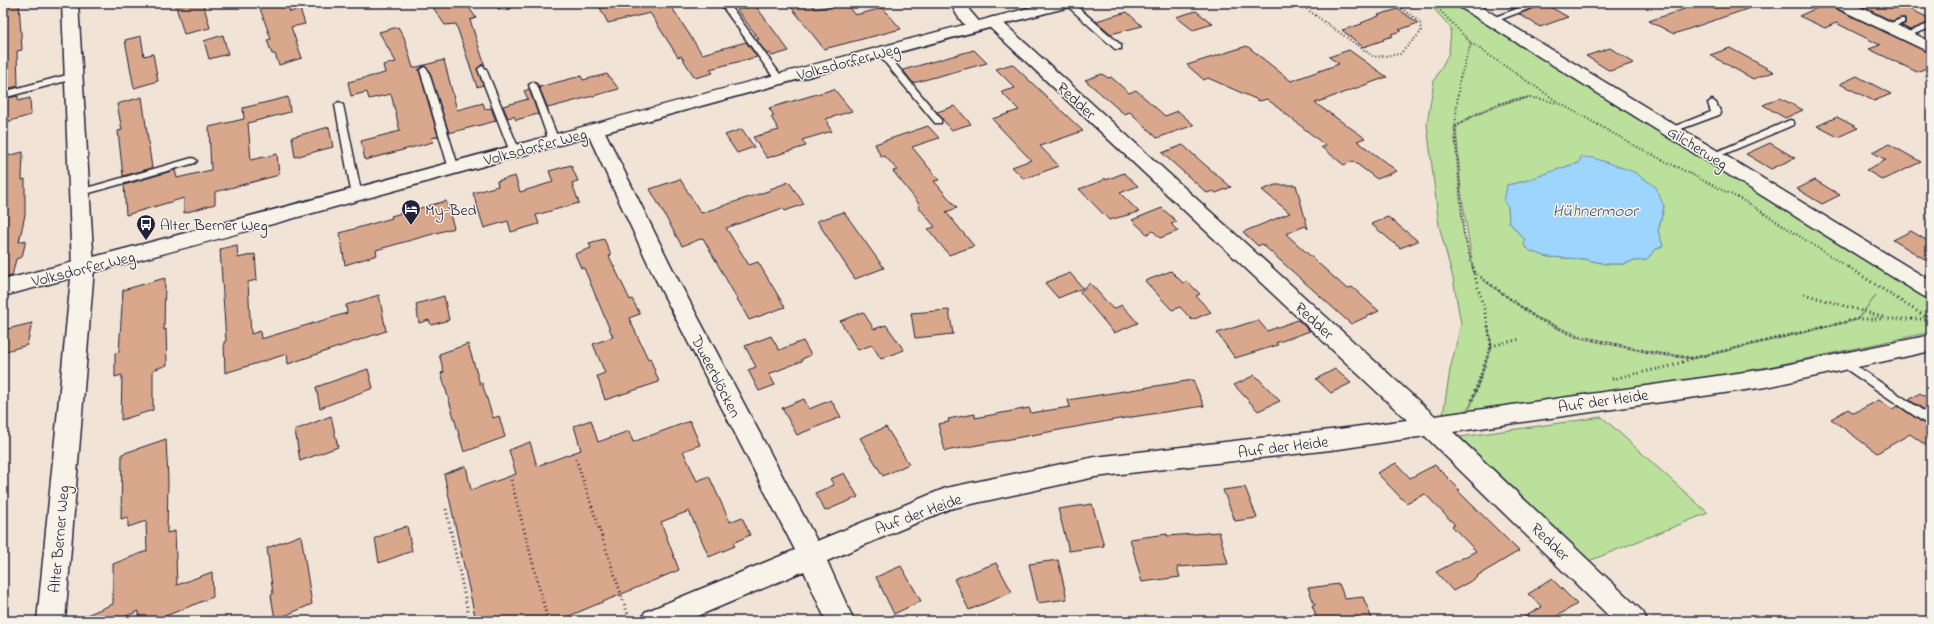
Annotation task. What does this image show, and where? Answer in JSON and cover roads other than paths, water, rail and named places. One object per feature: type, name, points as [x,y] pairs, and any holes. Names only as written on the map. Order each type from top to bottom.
[{"type":"street","name":"Alter Berner Weg","points":[[51,621],[83,268],[70,3]]},
{"type":"street","name":"Redder","points":[[959,3],[963,12],[984,24],[1430,426],[1633,621]]},
{"type":"street","name":"Volksdorfer Weg","points":[[3,288],[357,196],[779,79],[1068,3]]},
{"type":"street","name":"Gilcherweg","points":[[1464,3],[1931,291]]},
{"type":"street","points":[[1839,3],[1898,27],[1931,48]]},
{"type":"street","name":"Dweerblöcken","points":[[595,130],[668,280],[811,555],[840,621]]},
{"type":"street","name":"Auf der Heide","points":[[655,621],[946,499],[1095,467],[1339,439],[1766,378],[1931,343]]},
{"type":"lane","points":[[1068,3],[1118,47]]},
{"type":"lane","points":[[1491,20],[1540,3]]},
{"type":"lane","points":[[726,6],[779,79]]},
{"type":"lane","points":[[1898,27],[1931,25]]},
{"type":"lane","points":[[881,52],[938,122]]},
{"type":"lane","points":[[482,69],[515,152]]},
{"type":"lane","points":[[424,70],[454,169]]},
{"type":"lane","points":[[3,95],[74,76]]},
{"type":"lane","points":[[533,85],[554,141]]},
{"type":"lane","points":[[1670,130],[1716,113],[1712,103]]},
{"type":"lane","points":[[339,105],[357,196]]},
{"type":"lane","points":[[1712,156],[1790,123]]},
{"type":"lane","points":[[80,193],[192,162]]},
{"type":"lane","points":[[1844,362],[1931,422]]},
{"type":"water","name":"Hühnermoor","points":[[1581,157],[1594,158],[1634,172],[1656,187],[1664,207],[1658,231],[1663,246],[1655,250],[1646,260],[1623,264],[1606,264],[1584,259],[1548,257],[1530,251],[1524,245],[1525,240],[1509,222],[1508,207],[1504,202],[1507,185],[1525,181],[1579,163]]},
{"type":"place","name":"My-Bed","points":[[411,226]]},
{"type":"place","name":"Alter Berner Weg","points":[[146,241]]}]
